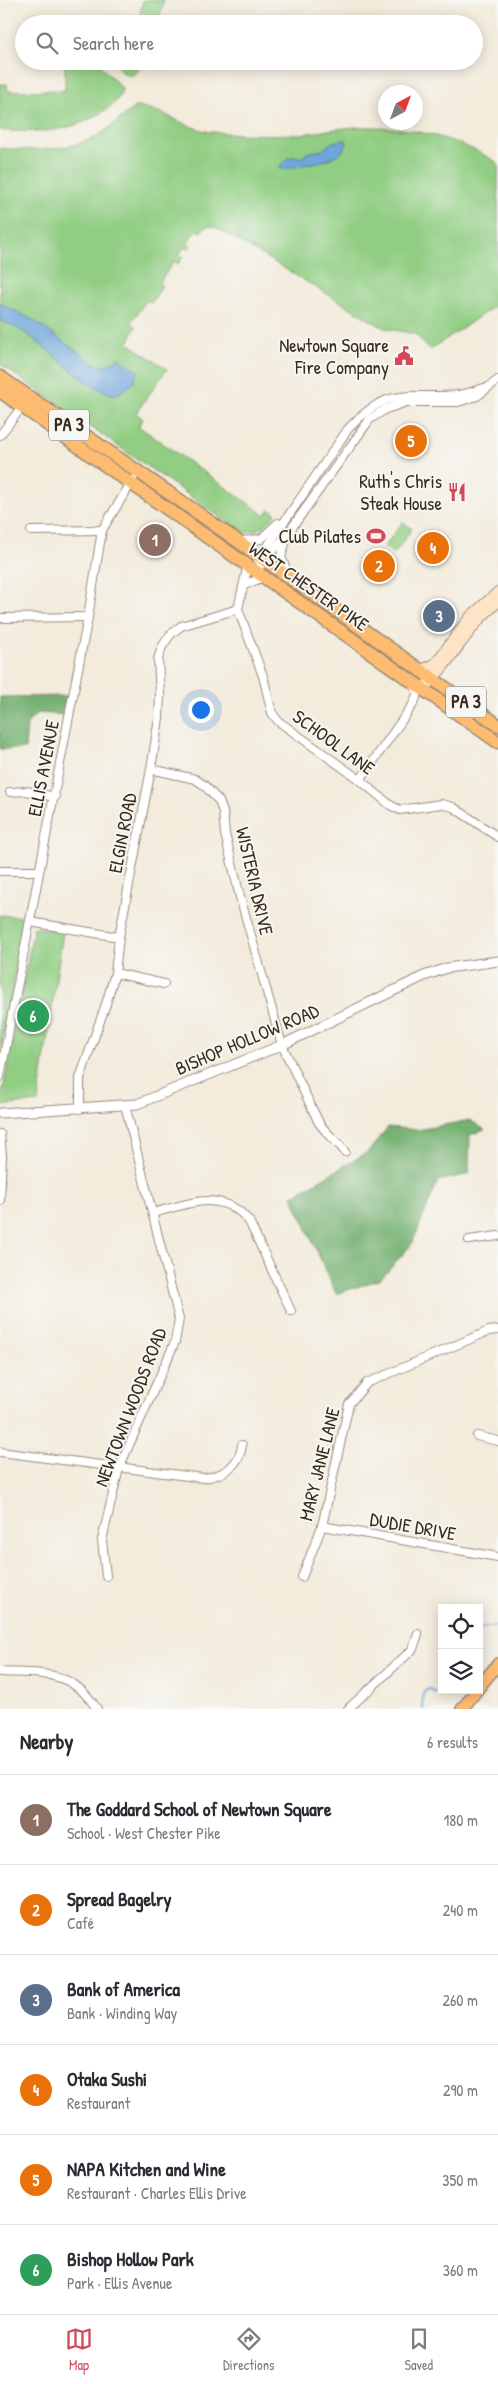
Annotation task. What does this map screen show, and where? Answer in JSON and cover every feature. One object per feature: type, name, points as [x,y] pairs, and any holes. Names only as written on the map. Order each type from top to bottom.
[{"type":"highway","name":"WEST CHESTER PIKE","points":[[0,377],[135,478],[242,562],[498,742]]},
{"type":"highway","name":"WEST CHESTER PIKE","points":[[0,391],[22,407],[233,538],[498,725]]},
{"type":"main road","points":[[417,668],[424,669],[436,664],[470,617],[498,592]]},
{"type":"main road","points":[[418,686],[434,679],[476,622],[498,602]]},
{"type":"main road","points":[[483,1683],[498,1664]]},
{"type":"main road","points":[[462,1709],[474,1694]]},
{"type":"street","points":[[262,558],[288,533],[370,419],[386,409],[406,402],[458,402],[477,396],[498,380]]},
{"type":"street","points":[[244,585],[260,574],[262,558],[296,503],[348,429],[363,412],[382,401],[406,395],[459,395],[489,387]]},
{"type":"street","points":[[0,434],[22,407]]},
{"type":"street","name":"ELLIS AVENUE","points":[[0,1078],[38,871],[55,797],[102,530],[135,478]]},
{"type":"street","points":[[233,538],[244,541],[261,539],[296,503]]},
{"type":"street","points":[[31,531],[102,530]]},
{"type":"street","points":[[288,533],[282,553],[282,562],[289,575],[298,584]]},
{"type":"street","points":[[238,609],[247,569],[242,562]]},
{"type":"street","name":"ELGIN ROAD","points":[[80,1109],[80,1078],[115,973],[119,937],[159,718],[158,660],[162,647],[170,635],[181,626],[238,609]]},
{"type":"street","name":"SCHOOL LANE","points":[[238,609],[263,676],[272,713],[278,721],[360,780],[390,805],[400,810],[441,804],[453,807],[498,837]]},
{"type":"street","points":[[0,618],[88,617]]},
{"type":"street","points":[[360,780],[414,703],[418,686]]},
{"type":"street","points":[[414,703],[422,698],[434,697]]},
{"type":"street","name":"WISTERIA DRIVE","points":[[151,769],[195,779],[204,785],[219,801],[223,812],[225,834],[240,898],[282,1044],[319,1123],[326,1133],[338,1141],[345,1152]]},
{"type":"street","points":[[10,792],[26,791],[55,797]]},
{"type":"street","points":[[0,871],[38,871]]},
{"type":"street","points":[[30,922],[119,937]]},
{"type":"street","name":"BISHOP HOLLOW ROAD","points":[[0,1113],[136,1104],[282,1044],[424,976],[447,968],[498,961]]},
{"type":"street","points":[[115,973],[164,984]]},
{"type":"street","name":"NEWTOWN WOODS ROAD","points":[[106,1576],[102,1540],[119,1468],[178,1332],[179,1319],[154,1213],[125,1105]]},
{"type":"street","points":[[0,1134],[2,1156],[0,1201]]},
{"type":"street","points":[[154,1213],[198,1201],[210,1200],[222,1202],[241,1212],[249,1222],[291,1311]]},
{"type":"street","points":[[469,1240],[498,1236]]},
{"type":"street","name":"MARY JANE LANE","points":[[302,1577],[322,1526],[350,1404],[366,1383],[488,1331],[498,1330]]},
{"type":"street","points":[[477,1436],[498,1440]]},
{"type":"street","points":[[0,1452],[203,1478],[216,1476],[228,1470],[241,1455],[242,1445]]},
{"type":"street","name":"DUDIE DRIVE","points":[[322,1526],[498,1557]]},
{"type":"street","points":[[348,1709],[413,1649],[418,1634]]},
{"type":"street","points":[[0,1672],[58,1676],[75,1684],[88,1695],[97,1709]]},
{"type":"green space","points":[[143,0],[164,0],[160,15],[140,15]]},
{"type":"green space","points":[[65,70],[105,70],[122,88],[119,97],[110,107],[82,123],[56,130],[28,132],[0,130],[0,84],[7,84],[8,91],[65,90]]},
{"type":"green space","points":[[120,70],[138,70],[132,75]]},
{"type":"green space","points":[[135,107],[145,108],[165,114],[193,127],[224,133],[301,134],[359,127],[378,128],[378,130],[409,130],[452,141],[498,163],[498,304],[430,350],[415,334],[384,328],[215,227],[205,228],[201,232],[196,230],[188,242],[191,245],[188,249],[185,247],[179,254],[183,257],[178,264],[174,261],[159,283],[162,286],[151,303],[147,300],[131,322],[136,326],[128,343],[167,369],[136,413],[143,419],[138,426],[265,515],[270,509],[276,514],[258,530],[242,532],[0,364],[0,148],[27,150],[54,148],[80,143],[105,131]]},
{"type":"green space","points":[[403,522],[412,529],[394,554],[384,547]]},
{"type":"green space","points":[[69,696],[63,715],[38,713],[27,724],[25,749],[0,749],[0,697]]},
{"type":"green space","points":[[0,915],[26,917],[0,1053]]},
{"type":"green space","points":[[34,927],[63,932],[38,1102],[0,1106]]},
{"type":"green space","points":[[470,1120],[485,1130],[470,1135],[469,1174],[438,1181],[412,1244],[381,1279],[336,1294],[292,1196],[368,1152],[388,1127],[418,1130]]},
{"type":"water","points":[[346,140],[347,144],[342,152],[327,160],[283,169],[279,167],[289,157],[304,157],[306,153],[322,150],[334,141],[338,142]]},
{"type":"water","points":[[0,303],[33,320],[102,367],[119,358],[138,371],[133,383],[115,395],[99,389],[29,336],[15,327],[0,321]]},
{"type":"waterway","points":[[483,1628],[498,1626]]},
{"type":"waterway","points":[[423,1709],[422,1696],[424,1692],[431,1689],[434,1693],[438,1692]]},
{"type":"place","name":"Newtown Square Fire Company","points":[[404,356]]},
{"type":"place","name":"NAPA Kitchen and Wine","points":[[411,441]]},
{"type":"place","name":"Ruth's Chris Steak House","points":[[457,492]]},
{"type":"place","name":"Club Pilates","points":[[376,536]]},
{"type":"place","name":"The Goddard School of Newtown Square","points":[[155,540]]},
{"type":"place","name":"Otaka Sushi","points":[[433,548]]},
{"type":"place","name":"Spread Bagelry","points":[[379,566]]},
{"type":"place","name":"Bank of America","points":[[439,616]]},
{"type":"place","name":"Bishop Hollow Park","points":[[33,1016]]}]
